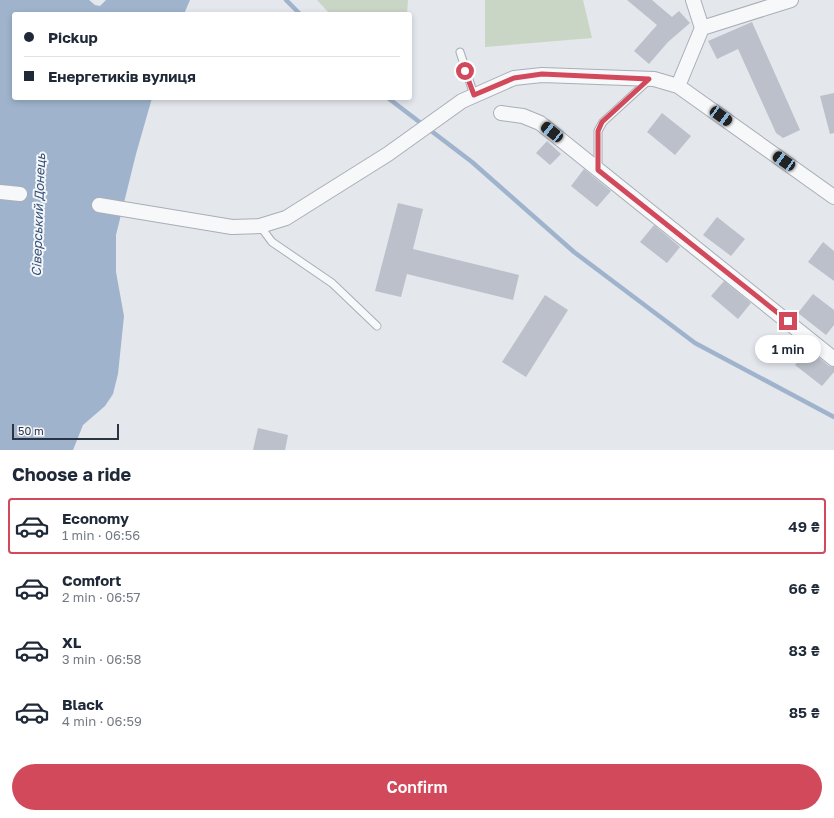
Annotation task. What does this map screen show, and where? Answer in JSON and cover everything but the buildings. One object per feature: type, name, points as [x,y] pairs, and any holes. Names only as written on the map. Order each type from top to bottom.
[{"type":"street","points":[[678,86],[702,28],[693,0]]},
{"type":"street","points":[[702,28],[791,0]]},
{"type":"street","points":[[99,205],[232,227],[260,226],[286,218],[388,154],[468,98],[514,78],[542,74],[649,79],[678,86],[834,197]]},
{"type":"street","points":[[501,113],[523,116],[540,123],[834,359]]},
{"type":"street","points":[[0,192],[20,194]]},
{"type":"lane","points":[[460,52],[468,98]]},
{"type":"lane","points":[[598,170],[598,131],[602,122],[649,79]]},
{"type":"lane","points":[[260,226],[272,242],[332,283],[377,326]]},
{"type":"green space","points":[[317,0],[408,0],[407,12],[328,12]]},
{"type":"green space","points":[[485,0],[583,0],[592,38],[485,47]]},
{"type":"water","name":"Сіверський Донець","points":[[0,0],[89,0],[95,5],[100,6],[106,0],[190,0],[185,12],[12,12],[12,100],[151,100],[136,154],[116,235],[116,272],[124,316],[118,374],[113,394],[105,406],[83,425],[73,450],[0,450]]},
{"type":"waterway","points":[[286,0],[298,12]]},
{"type":"waterway","points":[[391,100],[472,162],[574,252],[695,343],[834,417]]},
{"type":"route","points":[[465,71],[474,95],[514,78],[542,74],[649,79],[602,122],[598,131],[597,142],[598,170],[788,321]]}]
